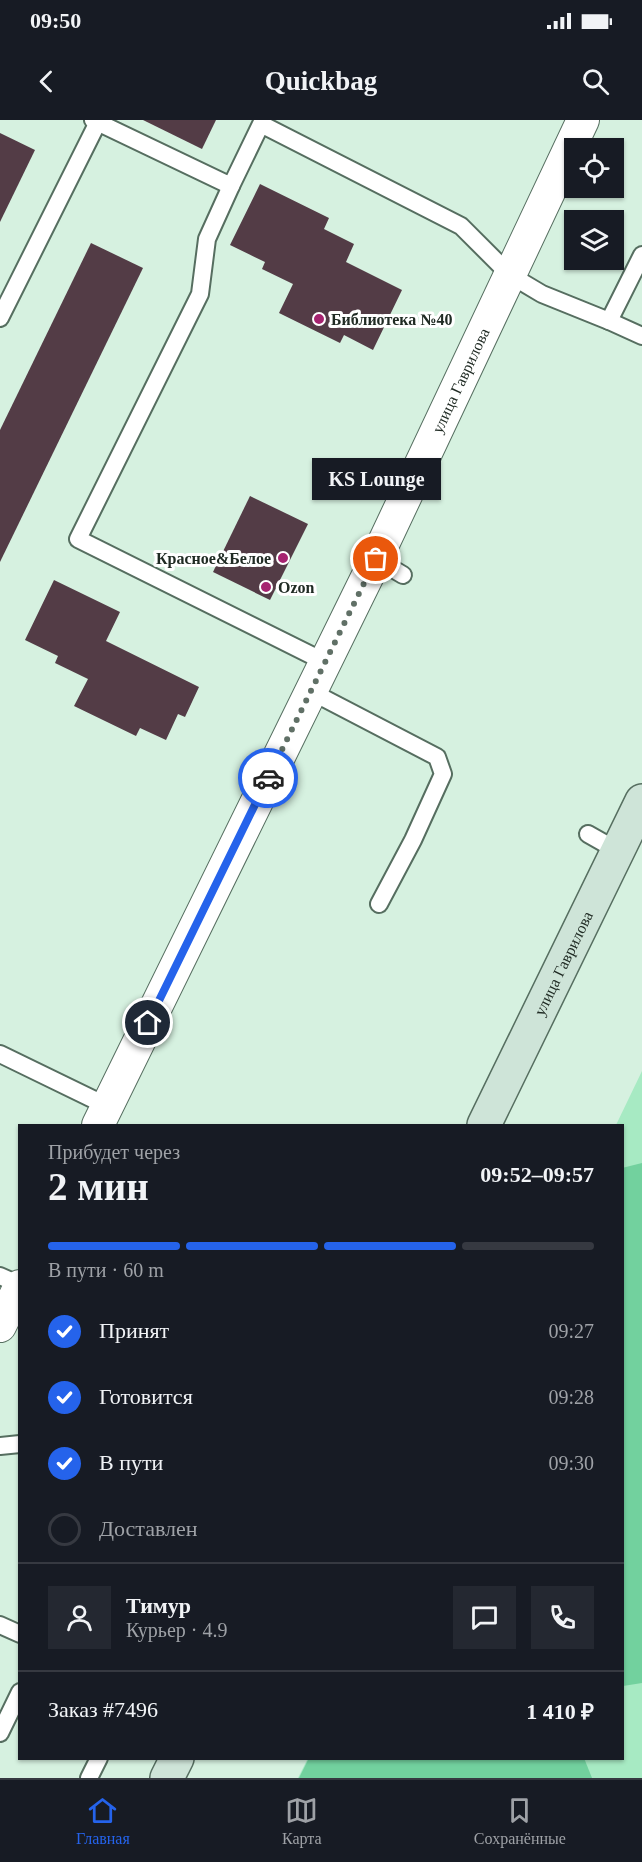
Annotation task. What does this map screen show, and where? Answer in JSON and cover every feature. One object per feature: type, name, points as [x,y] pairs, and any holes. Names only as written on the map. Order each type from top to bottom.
[{"type":"main road","name":"улица Гаврилова","points":[[484,1124],[642,801]]},
{"type":"main road","points":[[167,1778],[176,1760]]},
{"type":"street","name":"улица Гаврилова","points":[[102,1115],[376,559],[583,120]]},
{"type":"street","points":[[0,1326],[18,1290]]},
{"type":"lane","points":[[0,318],[96,121],[231,186]]},
{"type":"lane","points":[[324,662],[78,539],[200,294],[207,239],[262,122],[461,226],[510,275],[542,294],[642,336]]},
{"type":"lane","points":[[609,321],[642,255]]},
{"type":"lane","points":[[376,559],[403,575]]},
{"type":"lane","points":[[310,691],[436,757],[443,774],[413,840],[379,904]]},
{"type":"lane","points":[[588,834],[618,851]]},
{"type":"lane","points":[[0,1054],[102,1115]]},
{"type":"lane","points":[[0,1276],[18,1285]]},
{"type":"lane","points":[[0,1446],[18,1444]]},
{"type":"lane","points":[[0,1624],[18,1633]]},
{"type":"lane","points":[[0,1733],[18,1696]]},
{"type":"lane","points":[[89,1778],[98,1760]]},
{"type":"green space","points":[[642,1071],[642,1778],[298,1778],[307,1760],[624,1760],[624,1124],[616,1124]]},
{"type":"green space","points":[[642,1163],[642,1683],[624,1686],[624,1168]]},
{"type":"green space","points":[[308,1760],[585,1760],[592,1778],[299,1778]]},
{"type":"building","points":[[143,120],[216,120],[202,149]]},
{"type":"building","points":[[0,133],[35,150],[0,222]]},
{"type":"building","points":[[260,184],[329,218],[324,229],[354,244],[346,262],[402,290],[373,350],[344,335],[340,343],[279,313],[293,284],[262,269],[265,262],[230,245]]},
{"type":"building","points":[[91,243],[143,268],[0,562],[0,430]]},
{"type":"building","points":[[250,496],[308,524],[270,600],[213,572]]},
{"type":"building","points":[[54,580],[120,612],[106,641],[199,687],[185,717],[178,714],[166,740],[140,728],[136,736],[74,706],[88,679],[55,663],[58,656],[25,640]]},
{"type":"way so far","points":[[268,778],[376,559]]},
{"type":"place","name":"Библиотека №40","points":[[319,319]]},
{"type":"place","name":"Красное&Белое","points":[[283,558]]},
{"type":"place","name":"KS Lounge","points":[[376,559]]},
{"type":"place","name":"Ozon","points":[[266,587]]},
{"type":"route","points":[[148,1023],[268,778]]}]
